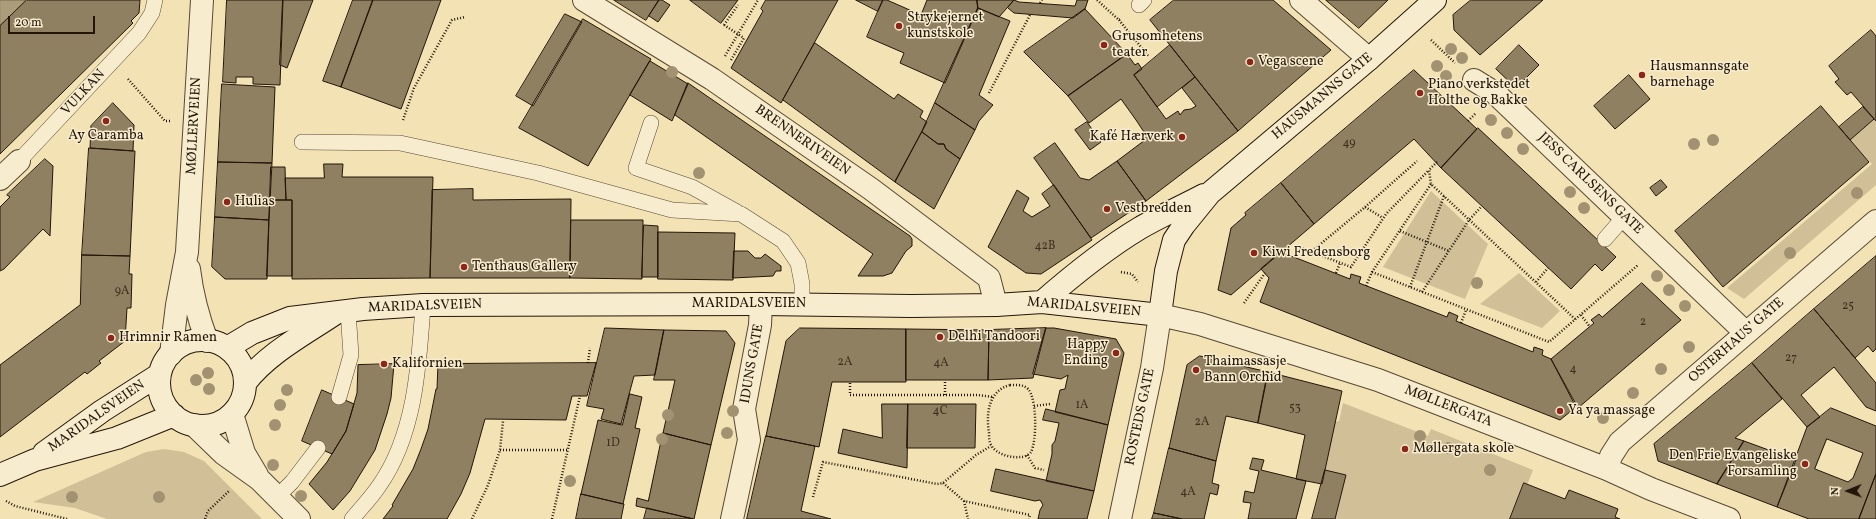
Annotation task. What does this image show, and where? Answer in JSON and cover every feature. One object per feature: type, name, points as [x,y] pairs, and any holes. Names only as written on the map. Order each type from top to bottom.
[{"type":"street","name":"MØLLERVEIEN","points":[[171,354],[177,305],[188,252],[202,0]]},
{"type":"street","name":"BRENNERIVEIEN","points":[[584,0],[712,79],[871,189],[989,278],[994,291],[996,304]]},
{"type":"street","points":[[1301,0],[1369,59]]},
{"type":"street","name":"HAUSMANNS GATE","points":[[1042,302],[1077,271],[1140,228],[1210,192],[1369,59],[1435,0]]},
{"type":"street","name":"JESS CARLSENS GATE","points":[[1474,80],[1495,93],[1746,333]]},
{"type":"street","name":"VULKAN","points":[[0,179],[19,161]]},
{"type":"street","name":"HAUSMANNS GATE","points":[[1160,315],[1166,271],[1174,240],[1210,192]]},
{"type":"street","name":"OSTERHAUS’ GATE","points":[[1607,469],[1611,456],[1620,442],[1876,221]]},
{"type":"street","name":"MØLLERVEIEN","points":[[188,252],[194,299],[217,344]]},
{"type":"street","name":"MARIDALSVEIEN","points":[[217,344],[236,357],[240,363],[243,369],[245,383],[244,394],[239,405],[232,414],[221,422],[208,426],[194,425],[184,422],[174,415],[165,404],[160,389],[160,374],[171,354],[188,343],[217,344],[252,333],[274,323],[314,314],[424,305],[996,304],[1042,302],[1160,315]]},
{"type":"street","name":"IDUNS GATE","points":[[732,519],[749,440],[744,409],[760,326],[761,304]]},
{"type":"street","name":"MARIDALSVEIEN","points":[[245,383],[261,365],[342,312]]},
{"type":"street","name":"MØLLERGATA","points":[[1160,315],[1200,324],[1353,371],[1607,469],[1651,489],[1729,519]]},
{"type":"street","name":"ROSTEDS GATE","points":[[1120,519],[1152,368],[1160,315]]},
{"type":"street","name":"MARIDALSVEIEN","points":[[35,460],[102,411],[160,374]]},
{"type":"street","points":[[232,414],[244,453],[259,479]]},
{"type":"street","name":"MARIDALSVEIEN","points":[[0,474],[35,460],[117,438],[174,415]]},
{"type":"street","points":[[194,425],[224,454],[259,479],[299,519]]},
{"type":"lane","name":"VULKAN","points":[[19,161],[139,33],[152,14],[156,0]]},
{"type":"lane","points":[[651,123],[636,168],[692,187],[742,214],[783,241],[798,263],[802,284],[802,304]]},
{"type":"lane","points":[[302,142],[400,143],[538,173],[672,210],[742,214]]},
{"type":"lane","points":[[1605,239],[1625,216]]},
{"type":"lane","points":[[352,519],[379,486],[401,444],[409,415],[420,355],[424,305]]},
{"type":"lane","points":[[339,397],[350,355],[342,312]]},
{"type":"lane","points":[[277,497],[292,482],[318,448]]},
{"type":"path","points":[[712,79],[758,0]]},
{"type":"path","points":[[730,62],[744,38],[724,25],[738,5]]},
{"type":"path","points":[[989,94],[1030,15]]},
{"type":"path","points":[[400,143],[403,114],[414,88],[452,20],[465,17]]},
{"type":"path","points":[[1119,20],[1149,57]]},
{"type":"path","points":[[1431,40],[1474,80]]},
{"type":"path","points":[[113,62],[165,121]]},
{"type":"path","points":[[1311,252],[1417,161]]},
{"type":"path","points":[[1297,246],[1351,267],[1383,218],[1437,162]]},
{"type":"path","points":[[1429,170],[1431,184],[1575,319]]},
{"type":"path","points":[[1366,286],[1372,272],[1431,184]]},
{"type":"path","points":[[1410,287],[1444,196]]},
{"type":"path","points":[[1422,292],[1469,220],[1482,206]]},
{"type":"path","points":[[1365,207],[1383,218]]},
{"type":"path","points":[[1400,231],[1449,251]]},
{"type":"path","points":[[1098,256],[1107,269],[1132,274],[1160,315]]},
{"type":"path","points":[[1336,274],[1340,263]]},
{"type":"path","points":[[1536,282],[1548,268]]},
{"type":"path","points":[[1372,272],[1549,342],[1628,273]]},
{"type":"path","points":[[1244,303],[1265,273]]},
{"type":"path","points":[[1461,323],[1466,310]]},
{"type":"path","points":[[1581,315],[1590,327]]},
{"type":"path","points":[[588,363],[590,348]]},
{"type":"path","points":[[945,380],[945,395]]},
{"type":"path","points":[[850,383],[850,395],[978,395],[993,398]]},
{"type":"path","points":[[1019,385],[1027,388],[1032,395],[1034,406],[1034,438],[1031,451],[1027,455],[1010,457],[1000,454],[991,446],[989,441],[987,415],[989,405],[993,398],[1003,387],[1019,385]]},
{"type":"path","points":[[552,519],[580,396]]},
{"type":"path","points":[[1034,406],[1050,404]]},
{"type":"path","points":[[472,519],[488,485],[500,450],[503,421]]},
{"type":"path","points":[[813,497],[823,462],[937,484],[943,483],[976,455],[991,446]]},
{"type":"path","points":[[500,450],[568,450]]},
{"type":"path","points":[[1027,455],[1035,468],[1044,470]]},
{"type":"path","points":[[943,483],[964,501],[1030,515],[1029,519]]},
{"type":"path","points":[[205,519],[208,511],[233,488]]},
{"type":"path","points":[[0,498],[15,506],[67,519]]},
{"type":"path","points":[[964,501],[968,519]]},
{"type":"shaded area","points":[[0,0],[26,0],[0,26]]},
{"type":"shaded area","points":[[1874,119],[1876,121],[1876,185],[1744,299],[1727,288],[1872,164],[1850,140]]},
{"type":"shaded area","points":[[1431,191],[1488,244],[1465,299],[1383,267]]},
{"type":"shaded area","points":[[1519,273],[1560,311],[1542,328],[1480,304]]},
{"type":"shaded area","name":"Møllergata skole","points":[[1343,403],[1428,436],[1431,429],[1533,470],[1514,519],[1335,519],[1346,475],[1325,470],[1334,422],[1339,421]]},
{"type":"shaded area","points":[[164,449],[184,452],[204,461],[262,519],[107,519],[75,508],[33,502],[146,452]]},
{"type":"building","points":[[27,0],[140,0],[139,13],[131,21],[133,23],[0,154],[0,26]]},
{"type":"building","points":[[227,0],[283,0],[280,85],[253,84],[253,77],[236,77],[236,83],[223,82]]},
{"type":"building","points":[[283,0],[313,0],[287,68],[280,65]]},
{"type":"building","points":[[353,0],[373,0],[341,87],[323,81]]},
{"type":"building","points":[[373,0],[441,0],[401,109],[341,87]]},
{"type":"building","points":[[614,0],[659,0],[646,20]]},
{"type":"building","points":[[659,0],[662,0],[670,5],[658,22],[649,16]]},
{"type":"building","points":[[690,0],[738,0],[721,23]]},
{"type":"building","points":[[766,0],[838,0],[781,103],[731,68],[763,11],[761,9]]},
{"type":"building","points":[[856,0],[883,0],[878,11]]},
{"type":"building","points":[[883,0],[887,0],[921,15],[927,0],[977,0],[978,8],[945,83],[900,63],[904,53],[867,37]]},
{"type":"building","points":[[977,0],[1014,0],[999,17],[978,8]]},
{"type":"building","points":[[1014,0],[1019,2],[1075,6],[1077,0],[1088,0],[1085,9],[1073,18],[1014,13],[1008,8]]},
{"type":"building","name":"Vega scene","points":[[1174,0],[1273,0],[1331,50],[1238,131],[1150,20]]},
{"type":"building","points":[[1326,0],[1388,0],[1359,28]]},
{"type":"building","points":[[1471,0],[1543,0],[1480,55],[1454,30],[1453,15]]},
{"type":"building","points":[[978,8],[1010,21],[979,95],[993,105],[979,121],[975,130],[935,103]]},
{"type":"building","points":[[1085,9],[1127,54],[1068,96],[1024,52]]},
{"type":"building","points":[[565,14],[582,22],[533,106],[516,96]]},
{"type":"building","points":[[583,19],[651,59],[588,166],[519,128]]},
{"type":"building","points":[[1871,30],[1876,36],[1876,121],[1851,92],[1847,95],[1835,82],[1839,79],[1829,66]]},
{"type":"building","points":[[815,43],[894,99],[898,94],[923,111],[920,117],[927,122],[895,182],[783,100]]},
{"type":"building","points":[[1170,45],[1195,77],[1157,107],[1134,75]]},
{"type":"building","points":[[1519,45],[1539,65],[1516,88],[1496,69]]},
{"type":"building","points":[[1127,54],[1135,65],[1138,63],[1142,69],[1134,75],[1166,119],[1178,111],[1180,115],[1184,110],[1191,109],[1196,106],[1182,88],[1195,77],[1238,131],[1146,201],[1117,161],[1145,140],[1144,132],[1121,99],[1089,123],[1068,96]]},
{"type":"building","points":[[650,61],[688,84],[672,121],[630,95]]},
{"type":"building","points":[[1414,70],[1477,129],[1441,168],[1414,139],[1314,224],[1281,183]]},
{"type":"building","points":[[1629,75],[1650,99],[1615,129],[1594,106]]},
{"type":"building","points":[[688,83],[910,236],[912,239],[912,246],[906,251],[892,273],[883,276],[858,276],[873,254],[675,115]]},
{"type":"building","points":[[222,84],[275,87],[272,163],[218,162]]},
{"type":"building","points":[[113,103],[134,125],[133,151],[90,148],[91,126]]},
{"type":"building","points":[[935,103],[975,130],[960,159],[946,149],[944,144],[938,144],[922,132]]},
{"type":"building","points":[[1821,106],[1869,162],[1723,287],[1675,231]]},
{"type":"building","points":[[1863,107],[1874,119],[1850,140],[1839,127]]},
{"type":"building","points":[[1087,122],[1101,142],[1090,150],[1075,130]]},
{"type":"building","points":[[1478,128],[1616,257],[1602,271],[1595,264],[1571,289],[1441,168]]},
{"type":"building","points":[[922,132],[938,144],[944,144],[946,149],[960,159],[934,209],[895,182]]},
{"type":"building","points":[[1055,143],[1080,178],[1089,180],[1117,161],[1146,201],[1091,238],[1034,158]]},
{"type":"building","points":[[89,148],[135,151],[130,256],[82,255]]},
{"type":"building","points":[[45,159],[53,166],[50,236],[43,229],[4,269],[0,271],[0,207],[10,197],[7,195]]},
{"type":"building","points":[[218,162],[272,163],[269,220],[215,217]]},
{"type":"building","points":[[324,164],[343,164],[342,177],[433,177],[430,278],[292,279],[292,200],[286,200],[285,178],[324,178]]},
{"type":"building","points":[[271,167],[285,167],[286,200],[270,200]]},
{"type":"building","points":[[1661,180],[1667,187],[1656,196],[1650,188]]},
{"type":"building","points":[[1281,183],[1314,224],[1231,295],[1218,290],[1231,228],[1246,215],[1245,213]]},
{"type":"building","points":[[1054,185],[1092,240],[1041,274],[1026,273],[988,247],[1017,190],[1029,198],[1023,211],[1032,217],[1050,206],[1042,194]]},
{"type":"building","points":[[473,189],[473,200],[571,199],[570,278],[430,278],[432,190]]},
{"type":"building","points":[[270,200],[292,200],[292,276],[267,276]]},
{"type":"building","points":[[215,217],[269,220],[267,279],[225,279],[212,267]]},
{"type":"building","points":[[571,220],[643,220],[642,279],[570,278]]},
{"type":"building","points":[[644,225],[658,226],[658,277],[642,277]]},
{"type":"building","points":[[658,232],[735,233],[733,280],[658,279]]},
{"type":"building","points":[[734,251],[748,251],[755,258],[761,258],[765,254],[781,266],[781,271],[776,271],[773,276],[733,278]]},
{"type":"building","points":[[1281,252],[1350,279],[1351,274],[1361,277],[1359,283],[1447,317],[1449,312],[1458,316],[1456,321],[1533,352],[1534,347],[1543,350],[1542,355],[1551,359],[1576,407],[1560,420],[1260,302],[1269,278],[1261,269]]},
{"type":"building","points":[[82,255],[130,256],[129,274],[132,274],[131,308],[127,308],[125,341],[99,361],[101,363],[87,374],[85,372],[0,437],[0,365],[80,305]]},
{"type":"building","points":[[1876,256],[1876,349],[1873,352],[1868,346],[1855,358],[1814,309]]},
{"type":"building","points":[[1642,283],[1681,320],[1578,408],[1551,359],[1594,323],[1591,320],[1599,314],[1602,317]]},
{"type":"building","points":[[1814,309],[1876,383],[1876,411],[1866,407],[1834,367],[1801,395],[1820,417],[1807,427],[1752,363]]},
{"type":"building","points":[[605,328],[664,330],[655,375],[634,376],[621,424],[601,419],[604,409],[587,406]]},
{"type":"building","points":[[800,328],[906,329],[906,382],[832,382],[819,447],[766,436],[786,341]]},
{"type":"building","points":[[1046,328],[1054,328],[1116,339],[1124,353],[1108,425],[1055,412],[1060,390],[1065,389],[1068,375],[1061,379],[1033,374]]},
{"type":"building","points":[[1046,328],[1033,378],[988,380],[989,330]]},
{"type":"building","points":[[906,329],[989,330],[988,380],[906,380]]},
{"type":"building","points":[[664,330],[726,331],[735,343],[711,445],[663,433],[675,380],[654,380]]},
{"type":"building","points":[[1200,356],[1268,372],[1258,423],[1226,416],[1216,461],[1169,448],[1187,365]]},
{"type":"building","points":[[596,363],[587,396],[572,396],[566,420],[485,419],[470,473],[461,494],[447,519],[383,519],[393,506],[392,505],[413,469],[421,449],[428,429],[437,389],[438,364]]},
{"type":"building","points":[[1752,363],[1782,399],[1735,438],[1744,441],[1717,484],[1658,461],[1654,444]]},
{"type":"building","points":[[394,364],[391,398],[375,450],[350,491],[333,510],[309,484],[327,462],[346,431],[357,393],[358,365]]},
{"type":"building","points":[[1268,372],[1342,391],[1322,484],[1296,479],[1305,435],[1258,423]]},
{"type":"building","points":[[322,390],[354,404],[346,431],[332,454],[302,441]]},
{"type":"building","points":[[630,394],[642,397],[635,428],[640,429],[623,504],[581,494],[598,420],[622,425]]},
{"type":"building","points":[[882,404],[908,404],[907,468],[838,453],[843,429],[882,438]]},
{"type":"building","points":[[908,404],[976,404],[975,448],[907,448]]},
{"type":"building","name":"Den Frie Evangeliske Forsamling","points":[[1831,408],[1876,426],[1876,474],[1859,519],[1809,519],[1777,507],[1807,427]],"holes":[[[1827,439],[1863,453],[1853,478],[1848,482],[1815,469]]]},
{"type":"building","points":[[1046,409],[1108,425],[1094,491],[1046,481],[1052,454],[1052,445],[1055,441],[1059,423],[1043,420]]},
{"type":"building","points":[[663,433],[711,445],[694,519],[636,506],[637,498],[648,501]]},
{"type":"building","points":[[766,436],[815,446],[801,511],[831,519],[747,519]]},
{"type":"building","points":[[1744,441],[1796,460],[1777,507],[1717,484]]},
{"type":"building","points":[[1169,448],[1216,461],[1212,483],[1219,485],[1217,495],[1210,493],[1204,519],[1182,519],[1154,513]]},
{"type":"building","points":[[1253,458],[1264,460],[1261,470],[1306,481],[1296,519],[1248,519],[1251,503],[1243,502],[1245,491],[1254,493],[1259,471],[1250,469]]},
{"type":"building","points":[[996,469],[1094,491],[1087,519],[1038,519],[1043,505],[1040,500],[1035,501],[991,491]]},
{"type":"building","points":[[1325,470],[1346,475],[1335,519],[1312,519]]},
{"type":"building","points":[[1876,474],[1876,519],[1859,519]]},
{"type":"building","points":[[1524,483],[1565,499],[1569,490],[1618,509],[1615,517],[1620,519],[1510,519]]},
{"type":"building","points":[[581,494],[624,504],[621,519],[576,519]]},
{"type":"building","points":[[647,508],[693,519],[644,519]]},
{"type":"building","points":[[1154,513],[1182,519],[1152,519]]},
{"type":"place","name":"Strykejernet kunstskole","points":[[899,26]]},
{"type":"place","name":"Grusomhetens teater","points":[[1104,45]]},
{"type":"place","name":"Vega scene","points":[[1250,62]]},
{"type":"place","name":"Hausmannsgate barnehage","points":[[1642,75]]},
{"type":"place","name":"Piano verkstedet Holthe og Bakke","points":[[1420,93]]},
{"type":"place","name":"Ay Caramba","points":[[106,121]]},
{"type":"place","name":"Kafé Hærverk","points":[[1182,137]]},
{"type":"place","name":"Hulias","points":[[227,202]]},
{"type":"place","name":"Vestbredden","points":[[1107,209]]},
{"type":"place","name":"Kiwi Fredensborg","points":[[1254,253]]},
{"type":"place","name":"Tenthaus Gallery","points":[[464,267]]},
{"type":"place","name":"Delhi Tandoori","points":[[940,337]]},
{"type":"place","name":"Hrimnir Ramen","points":[[111,338]]},
{"type":"place","name":"Happy Ending","points":[[1116,353]]},
{"type":"place","name":"Kalifornien","points":[[384,364]]},
{"type":"place","name":"Thaimassasje Bann Orchid","points":[[1196,370]]},
{"type":"place","name":"Ya ya massage","points":[[1560,411]]},
{"type":"place","name":"Møllergata skole","points":[[1405,449]]},
{"type":"place","name":"Den Frie Evangeliske Forsamling","points":[[1805,464]]}]
